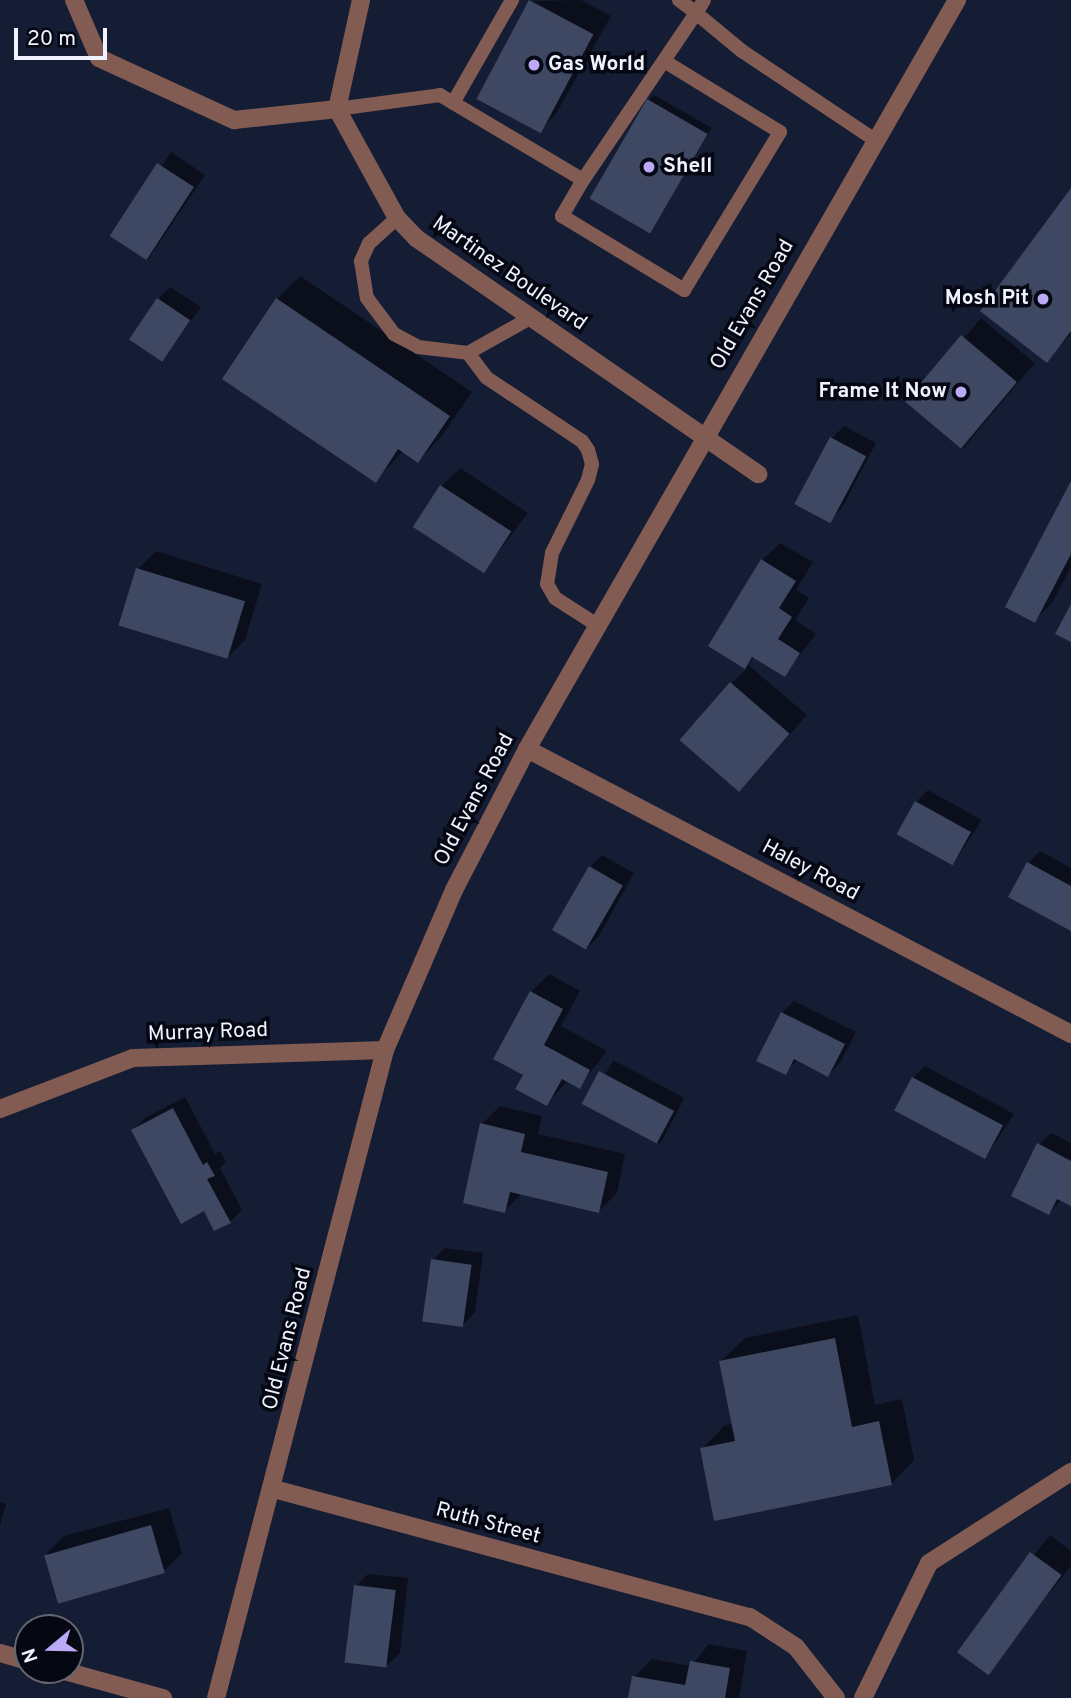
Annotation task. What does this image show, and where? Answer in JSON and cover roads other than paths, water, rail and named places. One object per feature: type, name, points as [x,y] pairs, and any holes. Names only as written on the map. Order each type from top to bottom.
[{"type":"street","points":[[74,0],[99,58],[234,120],[337,109],[361,0]]},
{"type":"street","name":"Old Evans Road","points":[[216,1698],[274,1489],[385,1050],[454,890],[527,749],[597,625],[957,0]]},
{"type":"street","name":"Martinez Boulevard","points":[[337,109],[397,218],[416,238],[758,474]]},
{"type":"street","name":"Haley Road","points":[[527,749],[1071,1034]]},
{"type":"street","name":"Murray Road","points":[[0,1109],[133,1058],[385,1050]]},
{"type":"street","points":[[863,1698],[929,1563],[1071,1472]]},
{"type":"street","name":"Ruth Street","points":[[274,1489],[750,1616],[796,1647],[836,1698]]},
{"type":"street","points":[[84,1676],[163,1698]]},
{"type":"lane","points":[[453,103],[512,0]]},
{"type":"lane","points":[[679,0],[700,6],[742,51],[876,140]]},
{"type":"lane","points":[[663,61],[780,132],[684,290],[562,216],[583,180],[663,61],[700,6]]},
{"type":"lane","points":[[337,109],[440,95],[583,180]]},
{"type":"lane","points":[[397,218],[369,243],[361,261],[361,283],[367,298],[394,334],[418,347],[468,354],[530,318]]},
{"type":"lane","points":[[468,354],[487,378],[582,441],[588,450],[592,464],[588,480],[552,553],[547,584],[555,598],[597,625]]},
{"type":"place","name":"Gas World","points":[[534,65]]},
{"type":"place","name":"Shell","points":[[649,167]]},
{"type":"place","name":"Mosh Pit","points":[[1043,299]]},
{"type":"place","name":"Frame It Now","points":[[961,392]]}]
